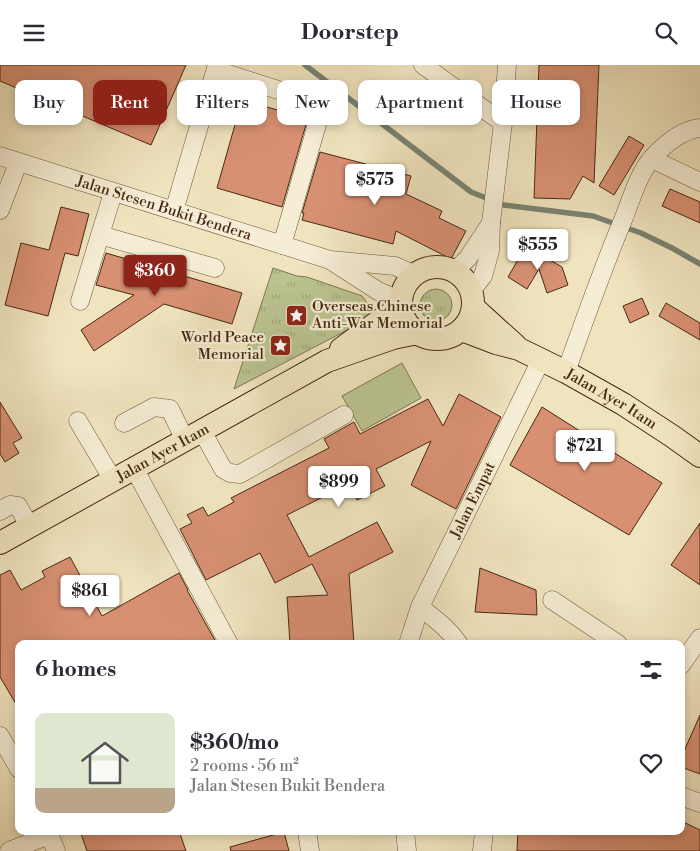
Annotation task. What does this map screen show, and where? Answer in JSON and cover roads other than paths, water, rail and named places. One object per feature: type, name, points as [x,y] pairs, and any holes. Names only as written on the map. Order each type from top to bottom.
[{"type":"main road","points":[[434,268],[445,269],[454,272],[467,283],[472,299],[471,316],[462,329],[454,335],[435,339],[417,333],[409,326],[404,317],[402,304],[404,291],[415,275],[424,270],[434,268]]},
{"type":"main road","name":"Jalan Ayer Itam","points":[[472,299],[519,349]]},
{"type":"main road","name":"Jalan Ayer Itam","points":[[326,361],[402,304]]},
{"type":"main road","name":"Jalan Ayer Itam","points":[[462,329],[496,343],[519,349],[566,371],[623,404],[700,456]]},
{"type":"main road","name":"Jalan Ayer Itam","points":[[0,543],[326,361],[393,338],[417,333]]},
{"type":"street","points":[[422,65],[492,115]]},
{"type":"street","points":[[506,80],[507,65]]},
{"type":"street","points":[[174,211],[216,68],[300,97],[315,110],[318,121],[282,245]]},
{"type":"street","points":[[472,299],[484,276],[490,251],[491,223],[503,125]]},
{"type":"street","points":[[566,371],[607,258],[643,172],[652,159],[670,140],[700,128]]},
{"type":"street","name":"Jalan Stesen Bukit Bendera","points":[[0,157],[330,260],[395,266],[415,275]]},
{"type":"street","points":[[652,159],[700,182]]},
{"type":"street","points":[[0,210],[18,163]]},
{"type":"street","points":[[80,301],[114,193]]},
{"type":"street","points":[[454,272],[468,259],[491,223]]},
{"type":"street","points":[[100,235],[215,268]]},
{"type":"street","name":"Jalan Stesen Bukit Bendera","points":[[330,260],[402,304]]},
{"type":"street","name":"Jalan Empat","points":[[409,640],[420,607],[541,360]]},
{"type":"street","points":[[124,423],[154,407],[170,409],[223,469],[230,473],[240,474],[344,415]]},
{"type":"street","points":[[78,421],[114,480]]},
{"type":"street","points":[[134,468],[226,640]]},
{"type":"street","points":[[0,511],[10,505],[18,506],[30,527]]},
{"type":"street","points":[[552,599],[612,640]]},
{"type":"street","points":[[420,607],[438,620],[456,640]]},
{"type":"street","points":[[685,659],[700,638]]},
{"type":"street","points":[[0,736],[15,762]]},
{"type":"street","points":[[685,797],[700,803]]},
{"type":"street","points":[[308,835],[310,851]]},
{"type":"street","points":[[405,835],[407,851]]},
{"type":"street","points":[[482,851],[484,835]]},
{"type":"street","points":[[9,851],[51,839]]},
{"type":"waterway","points":[[305,65],[471,192],[504,205],[593,216],[641,233],[700,264]]},
{"type":"place","name":"Overseas Chinese Anti-War Memorial","points":[[296,315]]},
{"type":"place","name":"World Peace Memorial","points":[[280,346]]}]
